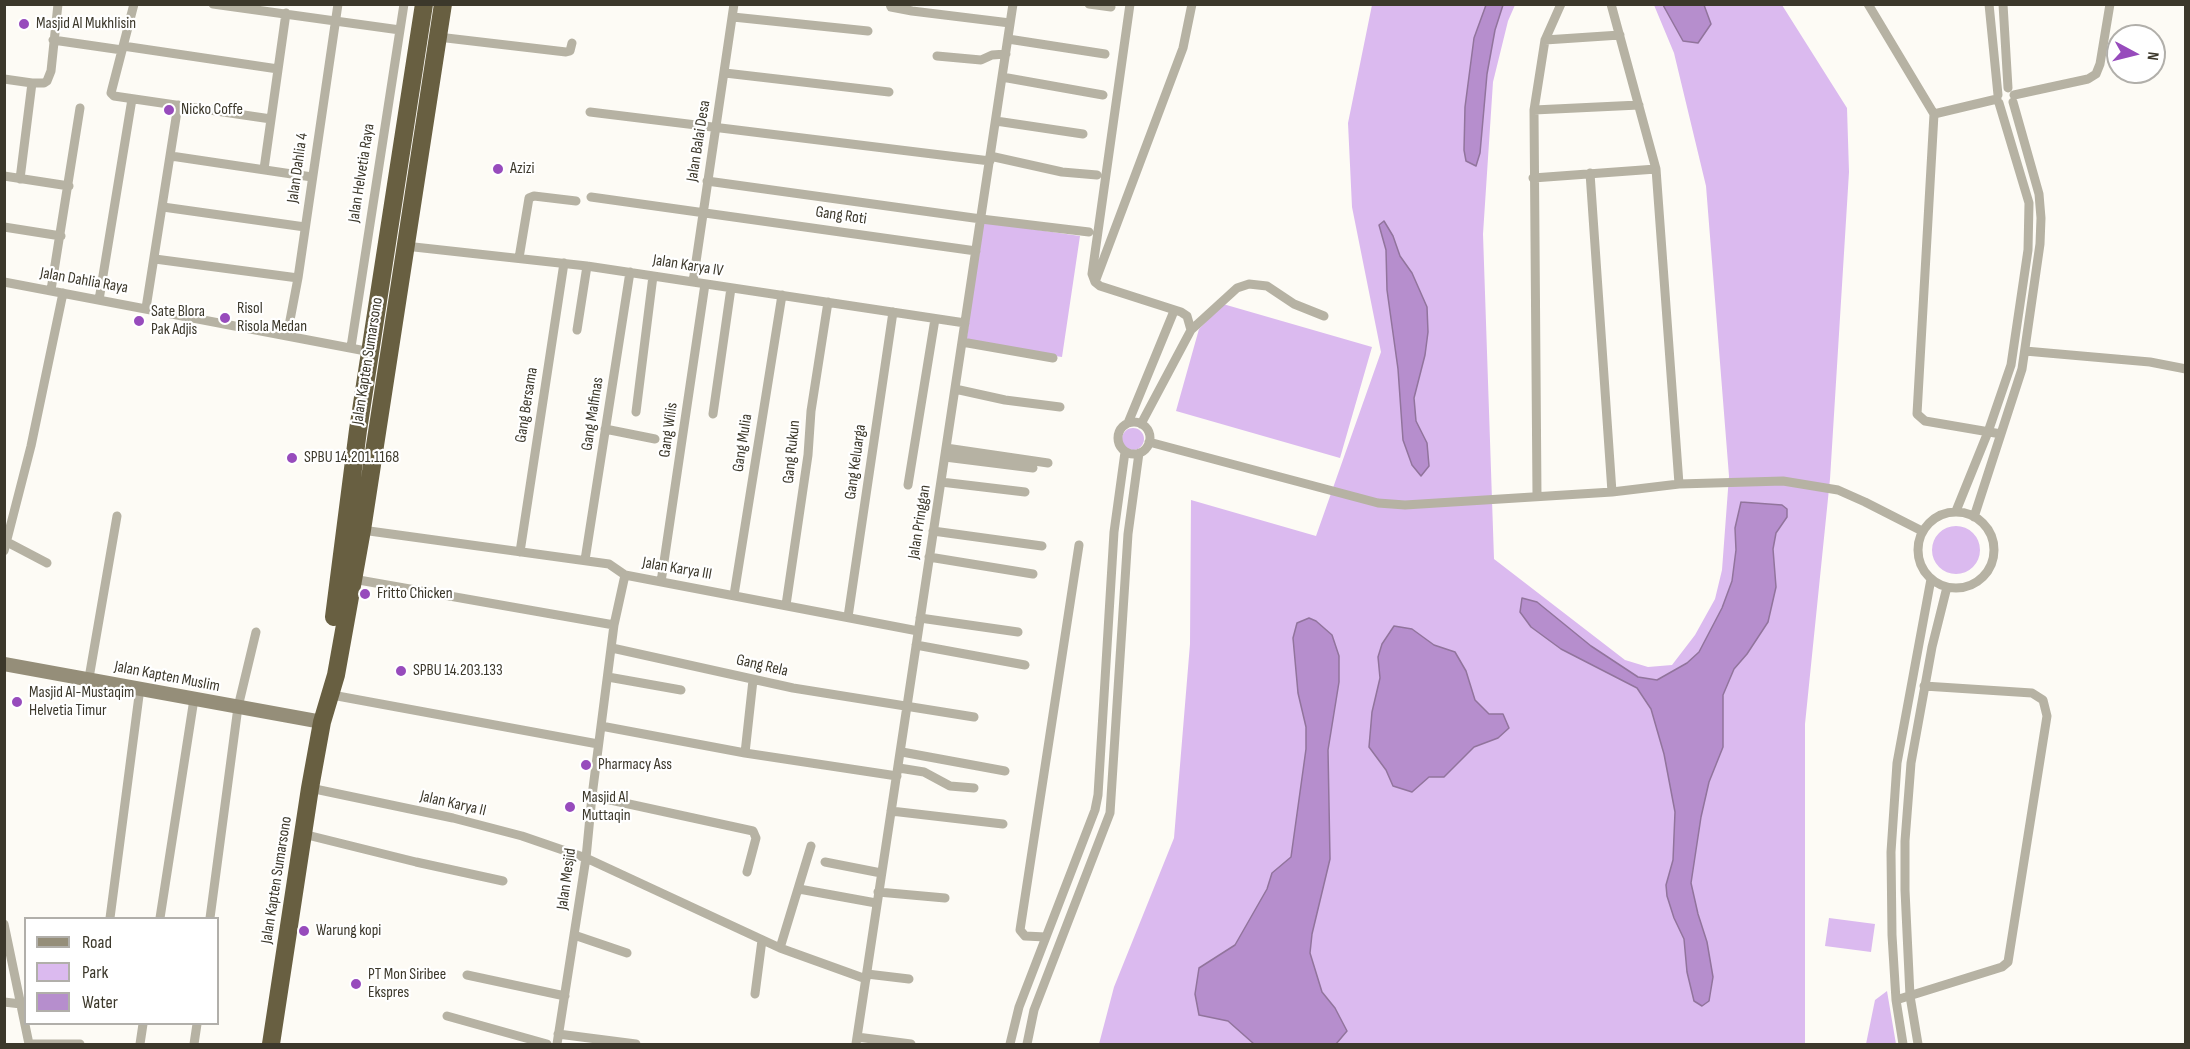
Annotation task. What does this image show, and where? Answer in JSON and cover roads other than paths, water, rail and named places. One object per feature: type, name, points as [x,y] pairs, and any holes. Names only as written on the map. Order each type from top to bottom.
[{"type":"highway","name":"Jalan Kapten Sumarsono","points":[[322,722],[319,709],[332,636],[358,430],[424,4]]},
{"type":"highway","name":"Jalan Kapten Sumarsono","points":[[271,1044],[310,788],[322,722],[332,695],[362,530],[443,4]]},
{"type":"street","points":[[4,79],[44,83],[49,78],[58,4]]},
{"type":"street","points":[[134,4],[111,93],[132,99],[271,119]]},
{"type":"street","points":[[213,4],[400,30]]},
{"type":"street","name":"Jalan Dahlia 4","points":[[287,336],[298,278],[338,4]]},
{"type":"street","name":"Jalan Helvetia Raya","points":[[351,347],[404,4]]},
{"type":"street","name":"Jalan Balai Desa","points":[[693,282],[734,4]]},
{"type":"street","points":[[890,4],[891,7],[912,11],[1010,23]]},
{"type":"street","name":"Jalan Pringgan","points":[[856,1041],[876,903],[902,752],[918,631],[1013,4]]},
{"type":"street","points":[[1089,4],[1111,7]]},
{"type":"street","points":[[1130,4],[1092,267],[1095,282],[1101,286],[1187,316],[1191,330]]},
{"type":"street","points":[[1095,282],[1179,59],[1192,4]]},
{"type":"street","points":[[1537,496],[1534,110],[1545,40],[1561,4]]},
{"type":"street","points":[[1611,4],[1656,169],[1679,484]]},
{"type":"street","points":[[1868,4],[1934,114],[1917,414],[1925,421],[2001,434]]},
{"type":"street","points":[[1956,511],[1988,432],[2011,365],[2030,226],[2029,204],[1998,99],[1989,4]]},
{"type":"street","points":[[1974,517],[2025,351],[2041,218],[2038,194],[2012,95],[2003,4]]},
{"type":"street","points":[[1998,99],[2005,105],[2012,95],[2088,79],[2096,74],[2100,64],[2110,4]]},
{"type":"street","points":[[264,169],[286,13]]},
{"type":"street","points":[[733,17],[867,31]]},
{"type":"street","points":[[1545,40],[1620,35]]},
{"type":"street","points":[[438,37],[566,52],[570,51],[572,43]]},
{"type":"street","points":[[1008,39],[1105,54]]},
{"type":"street","points":[[53,40],[278,69]]},
{"type":"street","points":[[937,56],[981,60],[992,55],[1006,54]]},
{"type":"street","points":[[724,73],[889,92]]},
{"type":"street","points":[[1002,77],[1104,95]]},
{"type":"street","points":[[20,179],[32,83]]},
{"type":"street","points":[[1998,99],[2003,89],[2012,95]]},
{"type":"street","points":[[99,300],[132,99]]},
{"type":"street","points":[[1934,114],[1998,99]]},
{"type":"street","points":[[146,308],[177,105]]},
{"type":"street","points":[[1534,110],[1639,105]]},
{"type":"street","points":[[51,290],[80,108]]},
{"type":"street","points":[[590,112],[990,158],[1062,172],[1097,175]]},
{"type":"street","points":[[996,121],[1083,134]]},
{"type":"street","points":[[171,156],[312,177]]},
{"type":"street","points":[[1533,178],[1656,169]]},
{"type":"street","points":[[1590,173],[1612,492]]},
{"type":"street","points":[[4,176],[69,186]]},
{"type":"street","points":[[707,181],[1089,232]]},
{"type":"street","points":[[519,258],[530,197],[576,201]]},
{"type":"street","name":"Gang Roti","points":[[591,197],[976,251]]},
{"type":"street","points":[[163,207],[305,227]]},
{"type":"street","points":[[4,227],[61,236]]},
{"type":"street","name":"Jalan Karya IV","points":[[405,246],[587,266],[965,323]]},
{"type":"street","points":[[155,259],[298,278]]},
{"type":"street","name":"Gang Bersama","points":[[520,552],[564,263]]},
{"type":"street","points":[[577,330],[587,266]]},
{"type":"street","name":"Gang Malfinas","points":[[585,560],[630,272]]},
{"type":"street","points":[[636,412],[653,276]]},
{"type":"street","name":"Jalan Dahlia Raya","points":[[4,282],[371,352]]},
{"type":"street","name":"Gang Wilis","points":[[661,582],[705,284]]},
{"type":"street","points":[[1142,424],[1191,330],[1237,288],[1249,284],[1267,286],[1294,304],[1324,316]]},
{"type":"street","points":[[712,414],[731,288]]},
{"type":"street","points":[[47,563],[6,547],[31,446],[63,293]]},
{"type":"street","name":"Gang Mulia","points":[[734,595],[782,295]]},
{"type":"street","name":"Gang Rukun","points":[[786,605],[808,455],[811,411],[828,302]]},
{"type":"street","points":[[1128,423],[1142,424],[1148,432],[1149,442],[1144,451],[1130,454],[1125,452],[1119,444],[1118,434],[1120,429],[1128,423],[1174,311]]},
{"type":"street","name":"Gang Keluarga","points":[[848,617],[893,312]]},
{"type":"street","points":[[908,485],[935,319]]},
{"type":"street","points":[[962,342],[1053,358]]},
{"type":"street","points":[[2025,351],[2150,362],[2186,369]]},
{"type":"street","points":[[955,389],[1005,400],[1060,407]]},
{"type":"street","points":[[605,429],[655,439]]},
{"type":"street","points":[[1149,442],[1378,503],[1405,505],[1612,492],[1679,484],[1783,481],[1838,490],[1922,531]]},
{"type":"street","points":[[946,452],[1048,463]]},
{"type":"street","points":[[946,452],[1033,468]]},
{"type":"street","points":[[1010,1044],[1019,1007],[1095,810],[1098,795],[1114,532],[1125,452]]},
{"type":"street","points":[[1027,1044],[1034,1010],[1110,813],[1128,534],[1139,453]]},
{"type":"street","points":[[941,482],[1024,492]]},
{"type":"street","points":[[1956,511],[1974,517],[1984,524],[1991,534],[1994,547],[1990,566],[1983,577],[1960,588],[1947,587],[1931,579],[1921,565],[1917,554],[1922,531],[1934,518],[1956,511]]},
{"type":"street","points":[[89,678],[117,516]]},
{"type":"street","name":"Jalan Karya III","points":[[362,530],[609,564],[625,575],[918,631]]},
{"type":"street","points":[[933,531],[1042,546]]},
{"type":"street","points":[[1046,937],[1025,936],[1020,930],[1079,545]]},
{"type":"street","points":[[929,557],[1032,574]]},
{"type":"street","name":"Jalan Mesjid","points":[[557,1044],[586,858],[614,626],[625,575]]},
{"type":"street","points":[[353,579],[614,626]]},
{"type":"street","points":[[1903,1044],[1896,1000],[1891,852],[1897,762],[1931,579]]},
{"type":"street","points":[[1918,1044],[1910,996],[1905,841],[1911,763],[1924,686],[1947,587]]},
{"type":"street","points":[[920,618],[1018,632]]},
{"type":"street","points":[[210,917],[238,707],[256,632]]},
{"type":"street","points":[[916,645],[1025,665]]},
{"type":"street","name":"Gang Rela","points":[[612,648],[793,688],[974,717]]},
{"type":"street","name":"Jalan Kapten Muslim","points":[[4,664],[322,722]]},
{"type":"street","points":[[1106,670],[1120,670]]},
{"type":"street","points":[[608,677],[681,690]]},
{"type":"street","points":[[745,753],[753,680]]},
{"type":"street","points":[[1896,1000],[2002,967],[2008,962],[2047,716],[2045,705],[2036,694],[1924,686]]},
{"type":"street","points":[[110,917],[140,688]]},
{"type":"street","points":[[332,695],[598,744]]},
{"type":"street","points":[[160,917],[194,699]]},
{"type":"street","points":[[601,726],[745,753],[898,772],[924,772],[950,786],[974,788]]},
{"type":"street","points":[[902,752],[1005,771]]},
{"type":"street","name":"Jalan Karya II","points":[[310,788],[453,818],[522,836],[586,858],[780,948],[867,976],[909,979]]},
{"type":"street","points":[[592,796],[753,831],[756,838],[747,872]]},
{"type":"street","points":[[891,811],[1003,824]]},
{"type":"street","points":[[303,834],[503,881]]},
{"type":"street","points":[[780,948],[811,846]]},
{"type":"street","points":[[825,862],[881,873]]},
{"type":"street","points":[[1066,884],[1079,891]]},
{"type":"street","points":[[799,889],[876,903]]},
{"type":"street","points":[[878,892],[945,898]]},
{"type":"street","points":[[4,924],[8,960],[23,1007]]},
{"type":"street","points":[[574,935],[627,953]]},
{"type":"street","points":[[755,994],[762,940]]},
{"type":"street","points":[[467,975],[565,996]]},
{"type":"street","points":[[4,1002],[23,1007]]},
{"type":"street","points":[[447,1016],[548,1044]]},
{"type":"street","points":[[25,1025],[29,1044],[80,1044]]},
{"type":"street","points":[[140,1044],[144,1025]]},
{"type":"street","points":[[194,1044],[197,1025]]},
{"type":"street","points":[[558,1034],[636,1044]]},
{"type":"street","points":[[856,1041],[911,1044]]},
{"type":"water","points":[[1486,5],[1503,5],[1495,30],[1487,74],[1480,153],[1476,166],[1466,161],[1465,107],[1474,38]]},
{"type":"water","points":[[1663,5],[1704,5],[1711,24],[1698,43],[1683,41]]},
{"type":"water","points":[[1384,221],[1427,307],[1428,332],[1425,355],[1414,398],[1416,421],[1427,443],[1429,466],[1421,476],[1412,465],[1403,440],[1398,369],[1387,290],[1386,250],[1379,225]]},
{"type":"water","points":[[1741,502],[1782,505],[1787,509],[1787,517],[1776,533],[1773,549],[1776,587],[1768,622],[1734,669],[1723,695],[1723,747],[1709,782],[1701,817],[1691,883],[1707,942],[1713,977],[1709,1001],[1702,1006],[1694,1001],[1687,972],[1684,939],[1667,896],[1666,885],[1673,860],[1675,812],[1664,754],[1651,709],[1637,688],[1561,649],[1531,627],[1520,612],[1522,598],[1537,602],[1591,646],[1638,677],[1657,680],[1687,663],[1699,652],[1722,608],[1732,581],[1736,550],[1735,528]]},
{"type":"water","points":[[1309,618],[1332,635],[1339,656],[1339,682],[1328,750],[1330,859],[1312,934],[1310,953],[1322,992],[1335,1008],[1347,1031],[1336,1044],[1254,1044],[1228,1021],[1199,1015],[1195,994],[1199,968],[1235,945],[1267,889],[1272,873],[1291,857],[1306,749],[1306,727],[1298,693],[1293,638],[1297,623]]},
{"type":"water","points":[[1394,626],[1412,629],[1434,645],[1455,652],[1466,671],[1475,700],[1489,714],[1503,714],[1509,728],[1498,738],[1474,747],[1444,777],[1429,777],[1412,792],[1393,786],[1386,770],[1369,747],[1372,712],[1380,678],[1378,657],[1382,644]]},
{"type":"place","name":"Masjid Al Mukhlisin","points":[[24,24]]},
{"type":"place","name":"Nicko Coffe","points":[[169,110]]},
{"type":"place","name":"Azizi","points":[[498,169]]},
{"type":"place","name":"Risol Risola Medan","points":[[225,318]]},
{"type":"place","name":"Sate Blora Pak Adjis","points":[[139,321]]},
{"type":"place","name":"SPBU 14.201.1168","points":[[292,458]]},
{"type":"place","name":"Fritto Chicken","points":[[365,594]]},
{"type":"place","name":"SPBU 14.203.133","points":[[401,671]]},
{"type":"place","name":"Masjid Al-Mustaqim Helvetia Timur","points":[[17,702]]},
{"type":"place","name":"Pharmacy Ass","points":[[586,765]]},
{"type":"place","name":"Masjid Al Muttaqin","points":[[570,807]]},
{"type":"place","name":"Warung kopi","points":[[304,931]]},
{"type":"place","name":"PT Mon Siribee Ekspres","points":[[356,984]]}]
